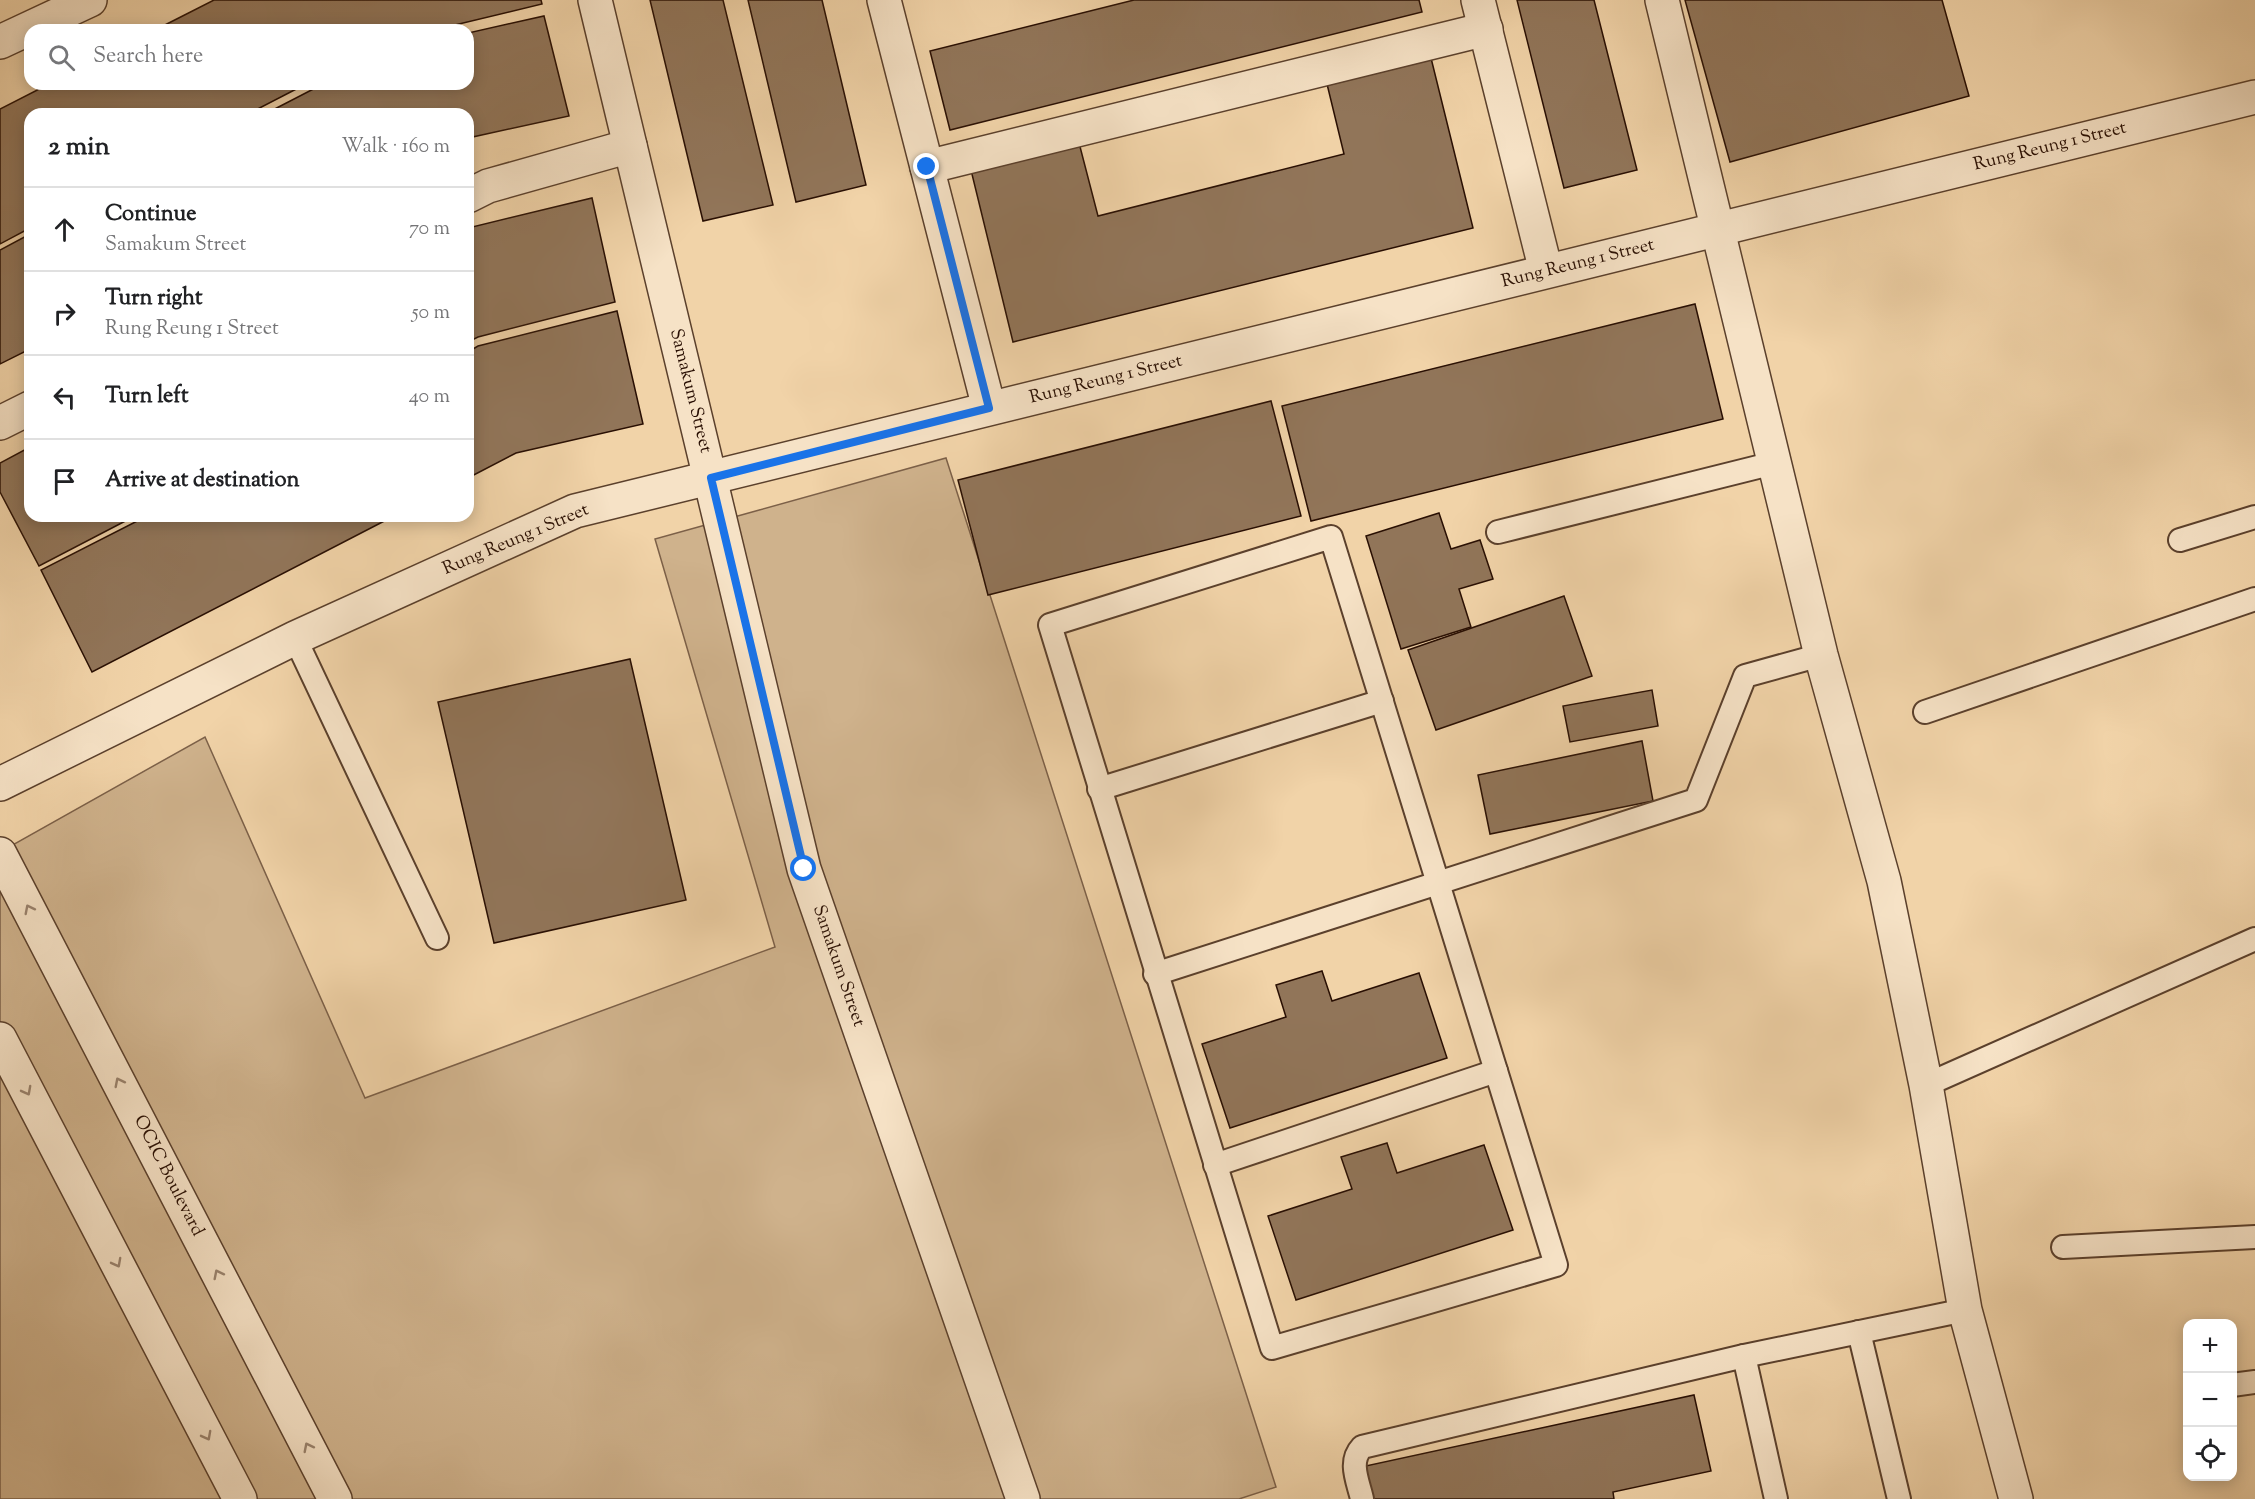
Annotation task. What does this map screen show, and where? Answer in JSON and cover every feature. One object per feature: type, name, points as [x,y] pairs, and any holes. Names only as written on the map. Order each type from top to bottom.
[{"type":"street","points":[[39,24],[90,0]]},
{"type":"street","name":"Samakum Street","points":[[595,0],[804,869],[1023,1499]]},
{"type":"street","points":[[1662,0],[1821,655],[1884,881],[1926,1085],[1965,1310],[2016,1499]]},
{"type":"street","points":[[893,2],[927,167],[989,408]]},
{"type":"street","points":[[927,167],[1482,14],[1546,271]]},
{"type":"street","points":[[0,42],[24,31]]},
{"type":"street","name":"Rung Reung 1 Street","points":[[0,784],[295,638],[575,511],[2255,97]]},
{"type":"street","points":[[474,193],[488,186],[630,146]]},
{"type":"street","points":[[0,423],[24,411]]},
{"type":"street","name":"OCIC Boulevard","points":[[0,854],[335,1499]]},
{"type":"street","points":[[0,1039],[240,1499]]},
{"type":"lane","points":[[1498,532],[1774,463]]},
{"type":"lane","points":[[2180,540],[2255,518]]},
{"type":"lane","points":[[1331,537],[1382,701],[1556,1265],[1272,1348],[1155,974],[1050,625],[1331,537]]},
{"type":"lane","points":[[1925,712],[2255,599]]},
{"type":"lane","points":[[295,638],[436,938]]},
{"type":"lane","points":[[1155,974],[1696,800],[1745,676],[1821,655]]},
{"type":"lane","points":[[1099,789],[1382,701]]},
{"type":"lane","points":[[1926,1085],[2255,939]]},
{"type":"lane","points":[[1215,1165],[1496,1071]]},
{"type":"lane","points":[[2063,1247],[2255,1237]]},
{"type":"lane","points":[[1362,1499],[1354,1463],[1356,1454],[1362,1447],[1743,1356],[1965,1310]]},
{"type":"lane","points":[[1859,1332],[1899,1499]]},
{"type":"lane","points":[[1743,1356],[1776,1499]]},
{"type":"lane","points":[[2237,1384],[2255,1382]]},
{"type":"shaded area","points":[[946,458],[1276,1487],[1239,1499],[0,1499],[0,852],[205,737],[365,1098],[775,947],[655,539]]},
{"type":"building","points":[[214,0],[541,0],[542,4],[459,24],[167,24]]},
{"type":"building","points":[[650,0],[723,0],[773,205],[703,221]]},
{"type":"building","points":[[748,0],[822,0],[866,185],[796,202]]},
{"type":"building","points":[[1134,0],[1419,0],[1422,12],[950,130],[930,51]]},
{"type":"building","points":[[1517,0],[1594,0],[1637,170],[1564,188]]},
{"type":"building","points":[[1685,0],[1942,0],[1969,96],[1730,162]]},
{"type":"building","points":[[544,16],[569,116],[474,137],[474,108],[277,108],[311,90],[474,90],[474,32]]},
{"type":"building","points":[[1431,58],[1473,228],[1013,342],[970,166],[1078,139],[1098,216],[1344,154],[1327,84]]},
{"type":"building","points":[[37,90],[294,90],[260,108],[24,108],[24,231],[0,244],[0,109]]},
{"type":"building","points":[[592,198],[615,302],[474,339],[474,227]]},
{"type":"building","points":[[24,237],[24,352],[0,364],[0,250]]},
{"type":"building","points":[[1695,304],[1723,419],[1311,521],[1282,406]]},
{"type":"building","points":[[617,311],[643,424],[516,453],[474,475],[474,348]]},
{"type":"building","points":[[1271,401],[1301,516],[988,595],[958,480]]},
{"type":"building","points":[[24,450],[24,522],[123,522],[39,566],[0,492],[0,463]]},
{"type":"building","points":[[1439,513],[1451,549],[1480,540],[1493,579],[1459,589],[1471,627],[1401,649],[1366,536]]},
{"type":"building","points":[[135,522],[382,522],[92,672],[41,570]]},
{"type":"building","points":[[1564,596],[1592,676],[1436,730],[1408,650]]},
{"type":"building","points":[[630,659],[686,900],[494,943],[438,702]]},
{"type":"building","points":[[1652,690],[1658,726],[1570,742],[1563,706]]},
{"type":"building","points":[[1642,741],[1653,801],[1490,834],[1478,775]]},
{"type":"building","points":[[1322,971],[1332,1001],[1419,973],[1447,1058],[1230,1128],[1202,1044],[1286,1017],[1276,985]]},
{"type":"building","points":[[1387,1143],[1397,1173],[1484,1145],[1513,1230],[1296,1300],[1268,1216],[1352,1189],[1341,1157]]},
{"type":"building","points":[[1694,1395],[1711,1471],[1613,1492],[1614,1499],[1368,1499],[1361,1467]]},
{"type":"route","points":[[804,869],[711,478],[989,408],[927,167]]}]
